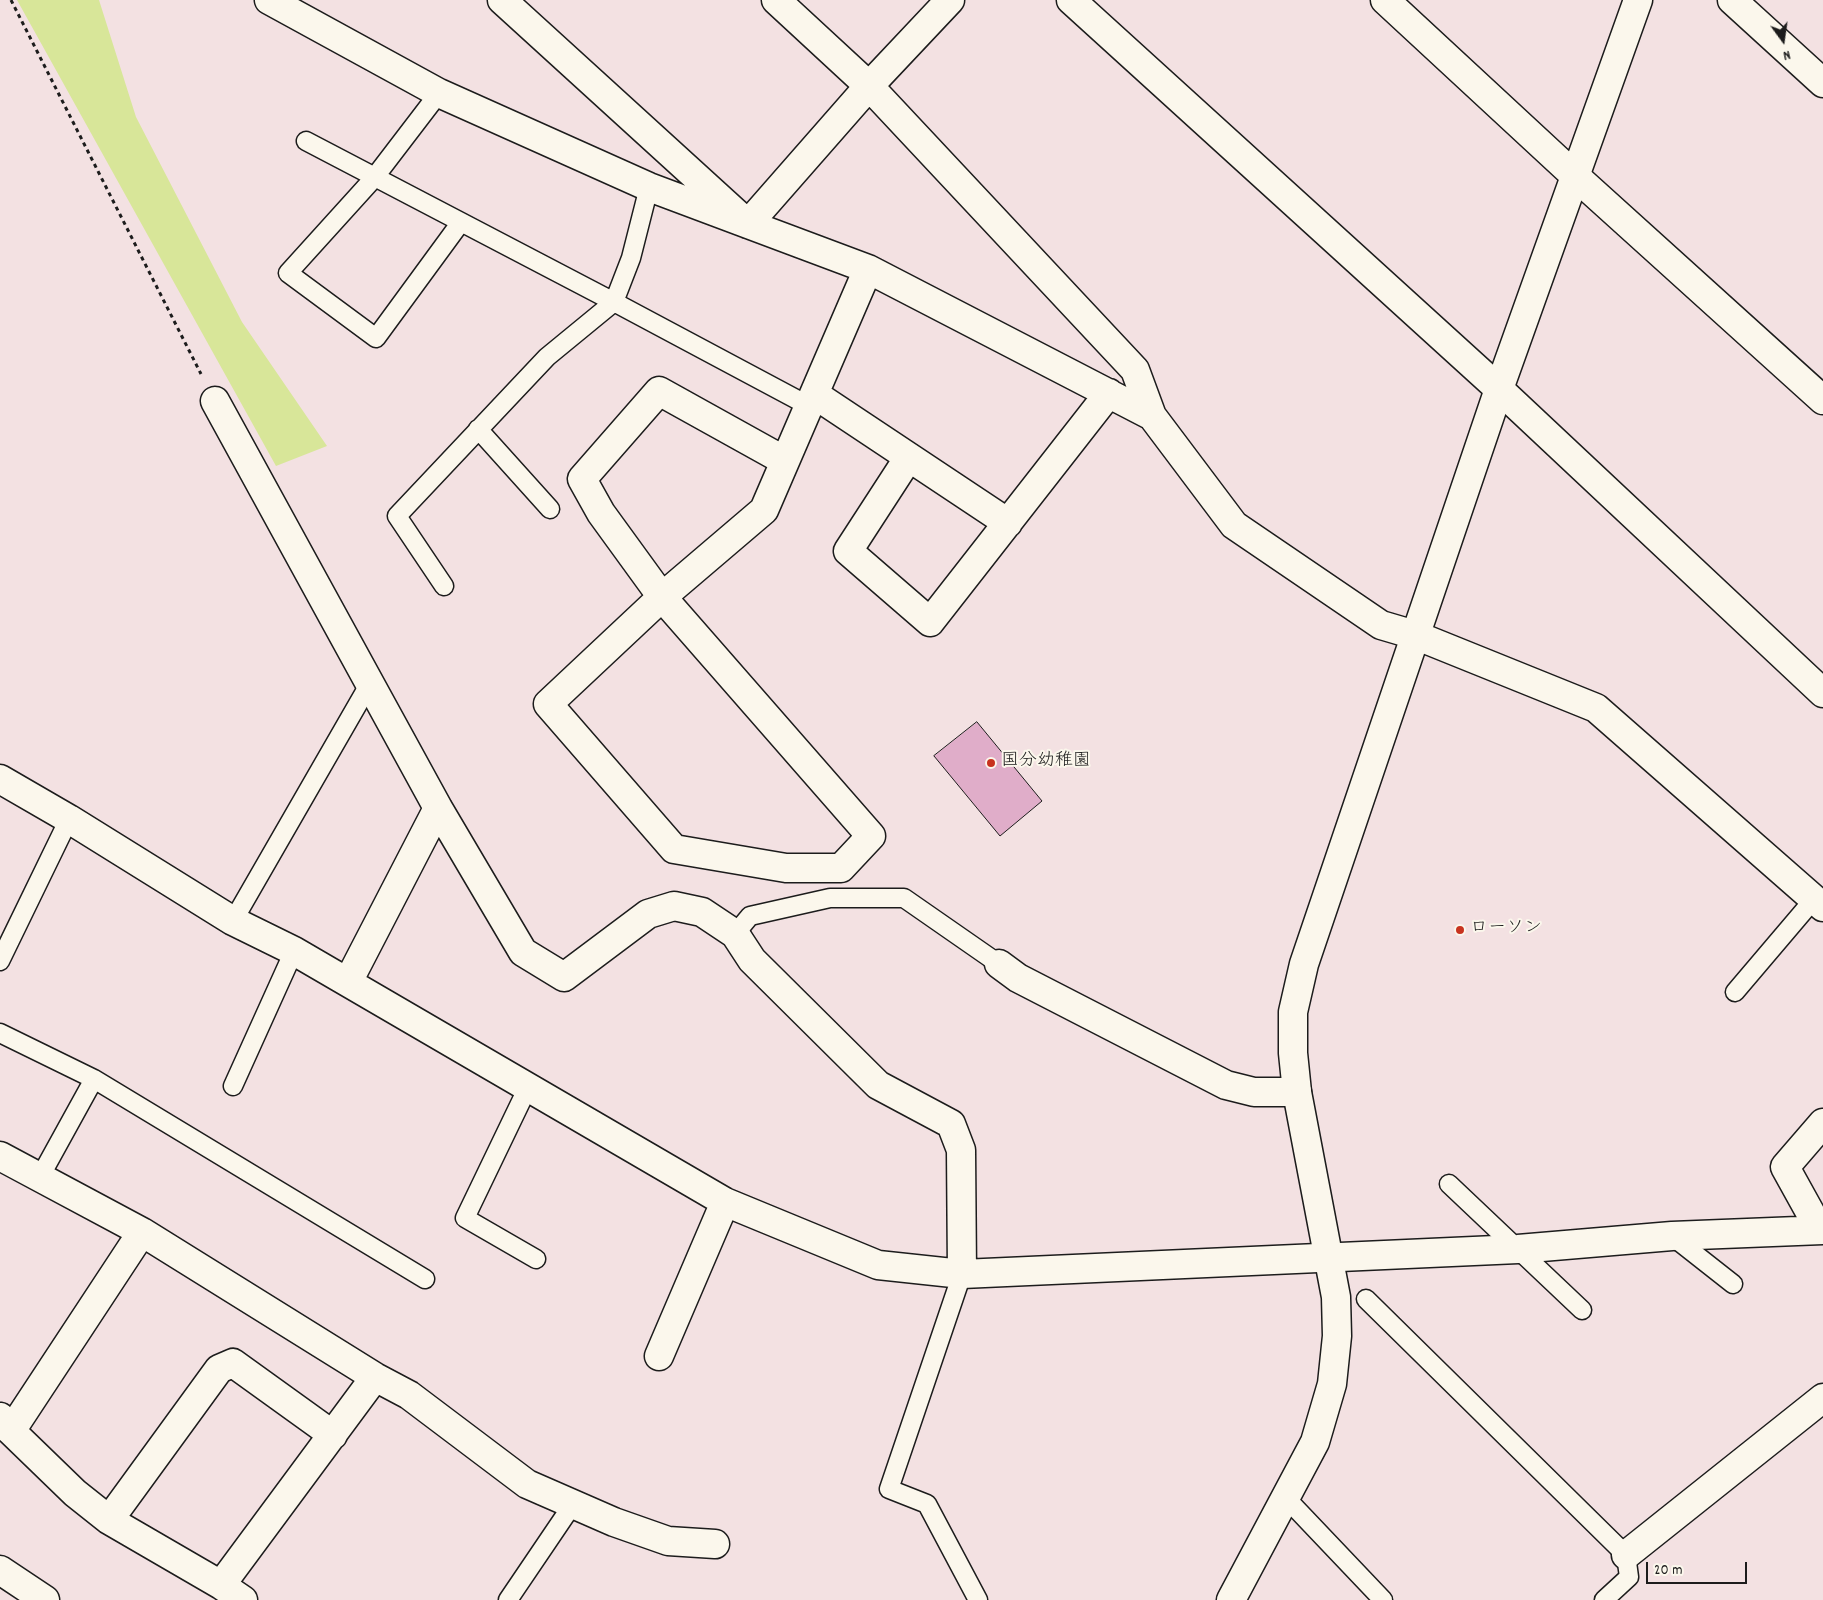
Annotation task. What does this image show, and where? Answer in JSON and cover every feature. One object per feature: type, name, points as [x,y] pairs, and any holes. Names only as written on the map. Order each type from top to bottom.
[{"type":"street","points":[[269,0],[439,93],[649,187],[868,269],[1152,416]]},
{"type":"street","points":[[502,0],[748,224]]},
{"type":"street","points":[[776,0],[868,86],[1135,370],[1152,416],[1234,525],[1381,626],[1415,635],[1596,708],[1818,903]]},
{"type":"street","points":[[748,224],[868,86],[950,0]]},
{"type":"street","points":[[1071,0],[1499,388],[1823,693]]},
{"type":"street","points":[[1385,0],[1574,175],[1823,400]]},
{"type":"street","points":[[1231,1600],[1316,1442],[1332,1384],[1337,1336],[1337,1307],[1296,1092],[1293,1053],[1293,1012],[1304,964],[1499,388],[1638,0]]},
{"type":"street","points":[[1732,0],[1823,83]]},
{"type":"street","points":[[785,461],[659,391],[582,479],[601,513],[662,597],[871,836],[841,868],[786,868],[674,849],[548,704],[662,597],[764,510],[868,269]]},
{"type":"street","points":[[909,457],[848,551],[930,622],[1109,393]]},
{"type":"street","points":[[811,400],[909,457],[1008,523]]},
{"type":"street","points":[[215,401],[438,808],[524,952],[564,977],[648,914],[674,906],[702,912],[735,934],[752,960],[878,1085],[951,1124],[960,1150],[962,1274]]},
{"type":"street","points":[[0,779],[233,921],[294,951],[725,1202],[878,1265],[962,1274],[1518,1249],[1672,1236],[1820,1230],[1785,1167],[1823,1123]]},
{"type":"street","points":[[348,982],[438,808]]},
{"type":"street","points":[[999,964],[1018,978],[1226,1085],[1254,1092],[1296,1092]]},
{"type":"street","points":[[0,1156],[142,1232],[375,1377],[410,1395],[527,1484],[614,1522],[668,1541],[715,1544]]},
{"type":"street","points":[[659,1356],[725,1202]]},
{"type":"street","points":[[142,1232],[6,1424],[76,1493],[109,1520],[244,1600]]},
{"type":"street","points":[[109,1520],[219,1369],[233,1363],[333,1435]]},
{"type":"street","points":[[221,1585],[375,1377]]},
{"type":"street","points":[[1626,1555],[1823,1398]]},
{"type":"street","points":[[0,1570],[45,1600]]},
{"type":"lane","points":[[439,93],[374,178],[288,273],[376,338],[461,222]]},
{"type":"lane","points":[[306,141],[614,302],[811,400]]},
{"type":"lane","points":[[444,586],[397,516],[547,357],[614,302],[631,258],[649,187]]},
{"type":"lane","points":[[478,429],[550,509]]},
{"type":"lane","points":[[233,921],[370,683]]},
{"type":"lane","points":[[0,962],[69,820]]},
{"type":"lane","points":[[735,934],[750,916],[830,898],[904,898],[999,964]]},
{"type":"lane","points":[[1735,992],[1818,903]]},
{"type":"lane","points":[[233,1086],[294,951]]},
{"type":"lane","points":[[0,1033],[94,1080],[426,1279]]},
{"type":"lane","points":[[40,1177],[94,1080]]},
{"type":"lane","points":[[528,1088],[465,1218],[536,1259]]},
{"type":"lane","points":[[1449,1184],[1582,1310]]},
{"type":"lane","points":[[1672,1236],[1733,1284]]},
{"type":"lane","points":[[962,1274],[889,1489],[927,1504],[978,1600]]},
{"type":"lane","points":[[1366,1299],[1626,1555],[1629,1577],[1604,1600]]},
{"type":"lane","points":[[1286,1498],[1384,1600]]},
{"type":"lane","points":[[508,1600],[573,1504]]},
{"type":"path","points":[[11,0],[215,401]]},
{"type":"green space","points":[[17,0],[99,0],[136,117],[242,322],[327,446],[276,466]]},
{"type":"building","points":[[977,722],[1042,801],[1000,836],[934,756]]},
{"type":"place","name":"国分幼稚園","points":[[991,763]]},
{"type":"place","name":"ローソン","points":[[1460,930]]}]
